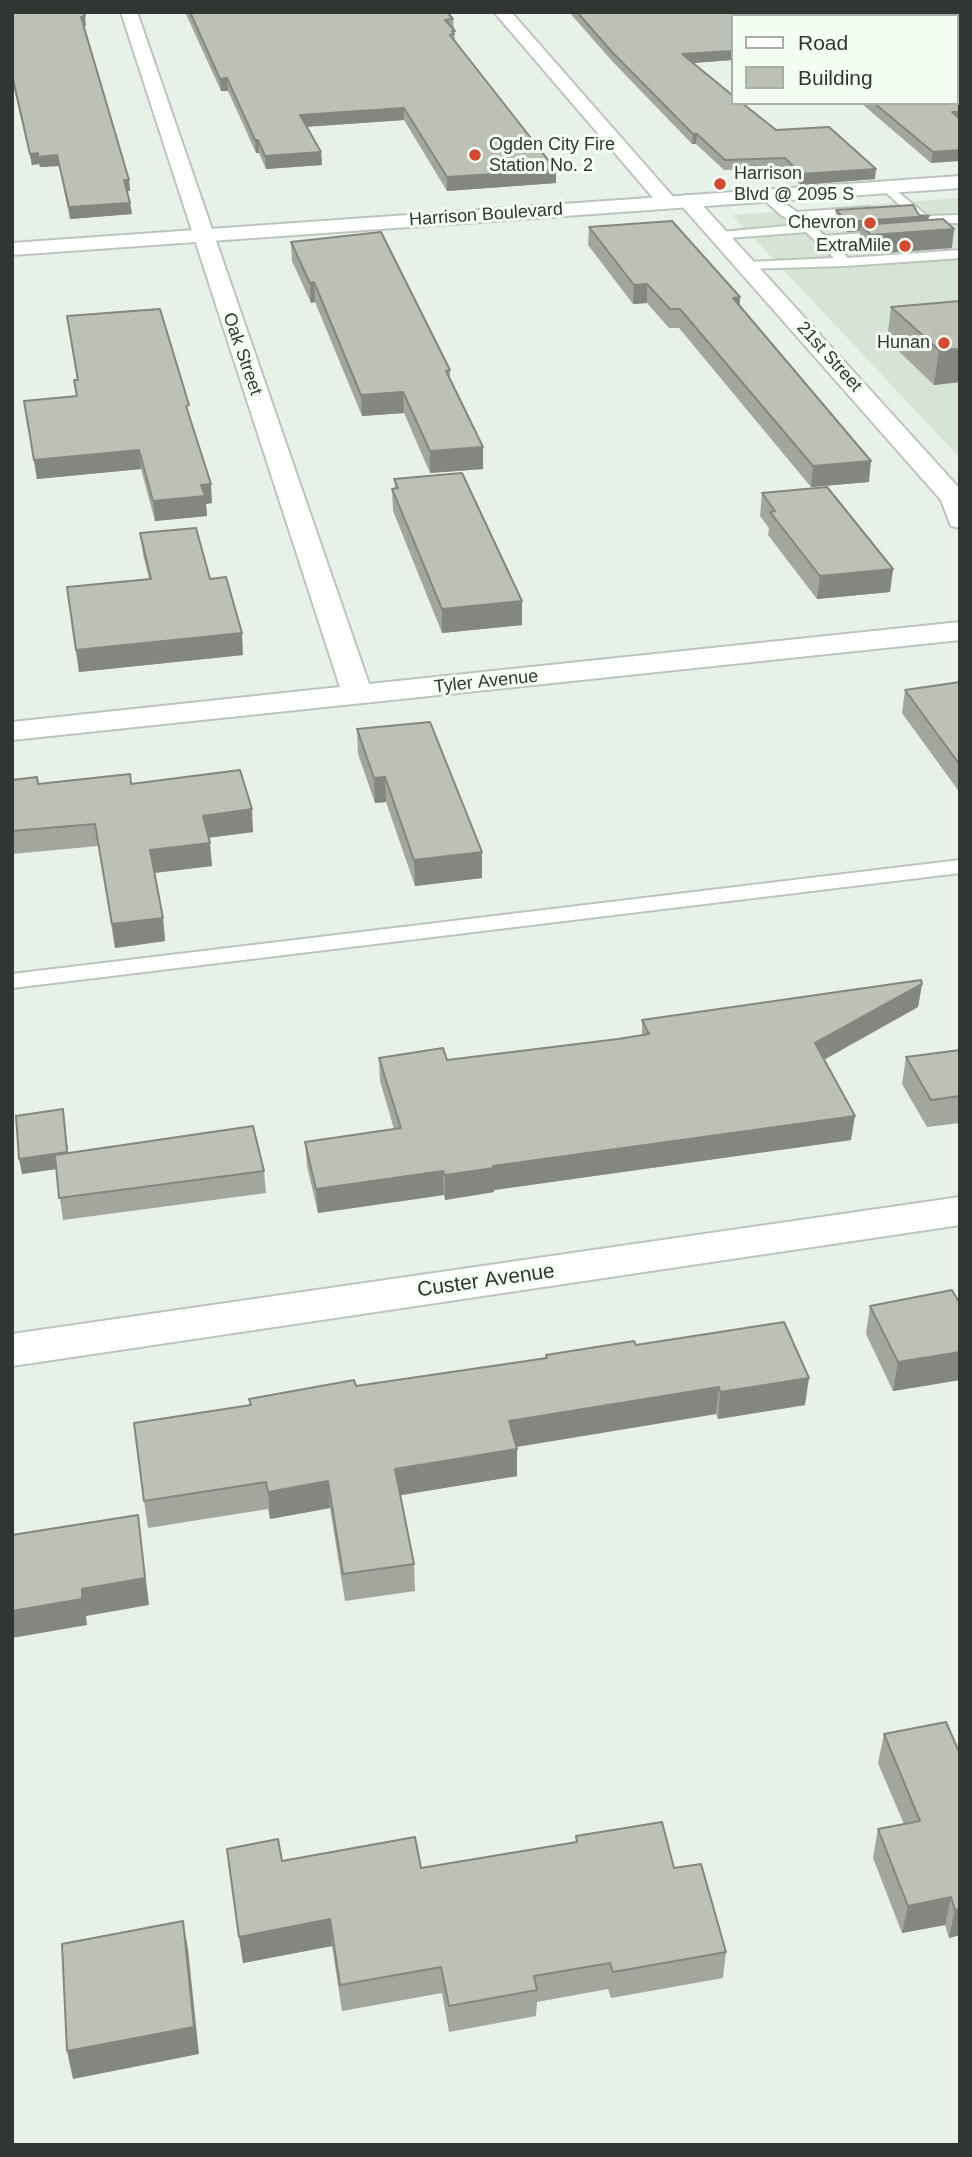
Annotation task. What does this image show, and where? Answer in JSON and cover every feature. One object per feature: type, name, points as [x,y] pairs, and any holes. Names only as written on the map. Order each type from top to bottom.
[{"type":"street","name":"Oak Street","points":[[129,12],[358,695]]},
{"type":"street","name":"21st Street","points":[[502,12],[678,202],[721,236],[954,498],[960,520]]},
{"type":"street","name":"Harrison Boulevard","points":[[12,249],[960,182]]},
{"type":"street","name":"Tyler Avenue","points":[[12,731],[960,631]]},
{"type":"street","name":"Custer Avenue","points":[[12,1350],[960,1211]]},
{"type":"lane","points":[[887,187],[912,208],[920,229]]},
{"type":"lane","points":[[766,195],[785,212],[796,216],[845,262]]},
{"type":"lane","points":[[796,216],[912,208]]},
{"type":"lane","points":[[822,240],[920,229],[960,219]]},
{"type":"lane","points":[[903,221],[920,229]]},
{"type":"lane","points":[[721,236],[847,225]]},
{"type":"lane","points":[[748,266],[845,262],[956,248]]},
{"type":"lane","points":[[12,981],[960,866]]},
{"type":"shaded area","points":[[960,198],[960,458],[732,215]]},
{"type":"building","points":[[12,12],[83,12],[85,16],[81,17],[129,180],[124,180],[130,203],[69,207],[57,155],[38,157],[38,153],[30,154],[12,75]]},
{"type":"building","points":[[190,12],[447,12],[453,19],[445,20],[455,31],[450,35],[556,170],[447,177],[404,108],[300,115],[321,152],[265,156],[227,78],[220,79]]},
{"type":"building","points":[[577,12],[960,12],[960,57],[958,14],[730,14],[730,51],[682,54],[730,93],[730,105],[745,105],[776,130],[829,127],[876,169],[801,174],[785,158],[725,160],[697,134],[693,134],[612,52]]},
{"type":"building","points":[[960,73],[960,112],[952,112],[960,119],[960,150],[933,152],[876,105],[958,105]]},
{"type":"building","points":[[913,205],[919,215],[929,216],[848,222],[836,210]]},
{"type":"building","points":[[943,219],[954,229],[871,235],[861,225]]},
{"type":"building","points":[[672,221],[740,297],[733,298],[871,461],[813,466],[680,309],[670,309],[647,284],[634,285],[589,227]]},
{"type":"building","points":[[381,232],[450,370],[446,371],[483,447],[430,451],[403,392],[361,395],[314,282],[310,283],[291,242]]},
{"type":"building","points":[[960,301],[960,349],[939,350],[891,307]]},
{"type":"building","points":[[160,309],[189,405],[186,406],[211,484],[201,485],[205,496],[153,501],[139,450],[34,460],[24,401],[77,396],[74,380],[78,380],[67,316]]},
{"type":"building","points":[[462,473],[522,601],[442,609],[392,489],[398,488],[394,479]]},
{"type":"building","points":[[827,487],[893,569],[820,576],[770,512],[775,511],[762,493]]},
{"type":"building","points":[[196,528],[210,579],[226,577],[242,633],[76,650],[67,587],[151,579],[140,533]]},
{"type":"building","points":[[960,682],[960,765],[905,690]]},
{"type":"building","points":[[430,722],[482,852],[414,860],[385,777],[374,778],[357,729]]},
{"type":"building","points":[[240,770],[252,809],[203,816],[210,843],[150,850],[163,918],[112,924],[95,824],[12,831],[12,780],[37,777],[38,784],[130,774],[131,784]]},
{"type":"building","points":[[921,980],[922,984],[815,1043],[855,1116],[445,1175],[443,1171],[316,1189],[305,1142],[401,1128],[379,1058],[443,1048],[447,1060],[618,1039],[649,1034],[642,1020]]},
{"type":"building","points":[[960,1050],[960,1096],[931,1100],[906,1057]]},
{"type":"building","points":[[63,1109],[67,1152],[19,1159],[16,1116]]},
{"type":"building","points":[[253,1126],[264,1171],[59,1198],[55,1155]]},
{"type":"building","points":[[952,1290],[960,1304],[960,1352],[898,1362],[870,1306]]},
{"type":"building","points":[[784,1322],[809,1378],[720,1392],[719,1387],[509,1421],[517,1449],[395,1469],[414,1564],[343,1574],[328,1481],[268,1492],[266,1482],[144,1501],[134,1423],[251,1405],[249,1399],[354,1380],[356,1386],[547,1358],[546,1355],[634,1341],[636,1345]]},
{"type":"building","points":[[138,1515],[145,1578],[82,1589],[82,1599],[12,1611],[12,1535]]},
{"type":"building","points":[[946,1722],[960,1754],[960,1909],[955,1910],[951,1897],[908,1906],[878,1829],[920,1821],[884,1734]]},
{"type":"building","points":[[662,1822],[674,1868],[701,1864],[726,1952],[613,1972],[610,1963],[534,1976],[537,1990],[449,2006],[441,1967],[340,1985],[330,1919],[239,1937],[227,1849],[278,1839],[282,1861],[415,1837],[421,1868],[577,1842],[576,1836]]},
{"type":"building","points":[[183,1921],[194,2027],[67,2051],[62,1944]]},
{"type":"place","name":"Ogden City Fire Station No. 2","points":[[475,155]]},
{"type":"place","name":"Harrison Blvd @ 2095 S","points":[[720,184]]},
{"type":"place","name":"Chevron","points":[[870,223]]},
{"type":"place","name":"ExtraMile","points":[[905,246]]},
{"type":"place","name":"Hunan","points":[[944,343]]}]
